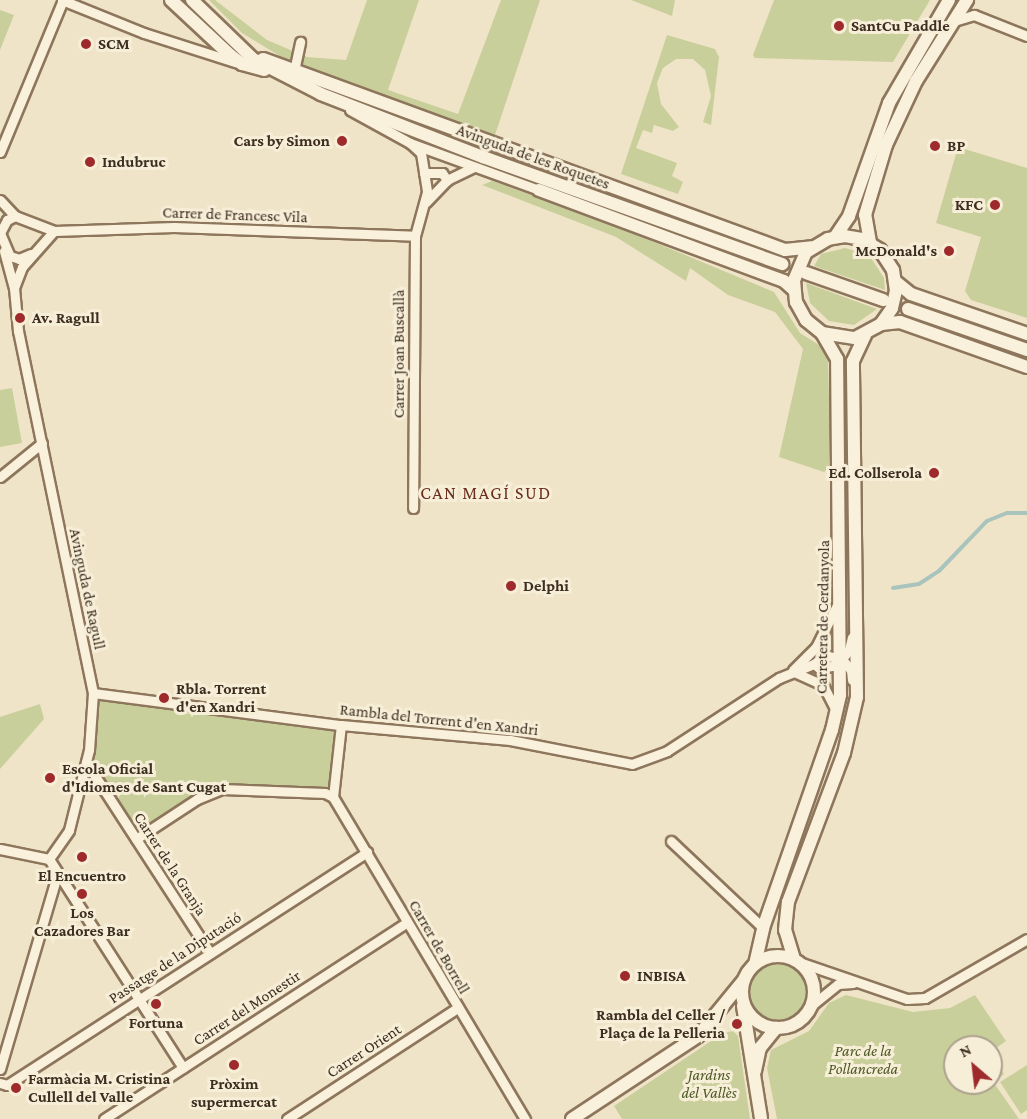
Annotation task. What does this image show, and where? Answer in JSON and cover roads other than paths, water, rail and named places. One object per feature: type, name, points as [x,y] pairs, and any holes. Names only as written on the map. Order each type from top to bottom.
[{"type":"main road","name":"Avinguda de les Roquetes","points":[[171,0],[242,64],[275,73],[321,94],[483,157],[782,264]]},
{"type":"main road","name":"Avinguda de les Roquetes","points":[[192,0],[236,45],[275,73]]},
{"type":"main road","points":[[836,237],[849,216],[889,103],[949,0]]},
{"type":"main road","points":[[870,242],[865,215],[886,146],[916,81],[967,0]]},
{"type":"main road","points":[[236,45],[294,70],[784,250],[812,247],[836,237],[870,242],[885,256],[896,282],[911,294],[1027,334]]},
{"type":"main road","points":[[539,190],[784,281],[794,289]]},
{"type":"main road","points":[[812,247],[799,265],[794,289],[801,313],[822,333],[845,339],[865,335],[881,324],[892,308],[896,282]]},
{"type":"main road","points":[[806,273],[883,300]]},
{"type":"main road","points":[[908,309],[1027,350]]},
{"type":"main road","points":[[881,324],[900,322],[1027,367]]},
{"type":"main road","name":"Carretera de Cerdanyola","points":[[755,964],[763,928],[836,711],[842,659],[837,359],[822,333]]},
{"type":"main road","name":"Carretera de Cerdanyola","points":[[796,960],[785,930],[788,902],[844,753],[855,706],[859,658],[853,361],[865,335]]},
{"type":"main road","points":[[572,1119],[699,1036],[755,964],[769,957],[796,960],[813,981],[812,1005],[798,1023],[776,1028],[755,1020],[743,1002]]},
{"type":"main road","points":[[744,981],[743,1002],[761,1119]]},
{"type":"main road","points":[[754,1075],[760,1048],[776,1028]]},
{"type":"street","name":"Avinguda de les Roquetes","points":[[62,0],[144,33],[242,64]]},
{"type":"street","points":[[0,152],[62,0]]},
{"type":"street","points":[[954,21],[974,15],[1027,36]]},
{"type":"street","points":[[294,70],[300,42]]},
{"type":"street","points":[[321,94],[410,143],[539,190]]},
{"type":"street","name":"Carrer Joan Buscallà","points":[[410,143],[421,153],[426,202],[414,236],[413,508]]},
{"type":"street","name":"Carrer Joan Buscallà","points":[[426,202],[447,180],[474,167]]},
{"type":"street","points":[[424,173],[442,173],[447,180]]},
{"type":"street","points":[[0,200],[15,216],[31,225],[34,250],[14,288]]},
{"type":"street","points":[[14,288],[0,233],[7,220],[15,216]]},
{"type":"street","name":"Carrer de Francesc Vila","points":[[31,225],[54,231],[174,227],[414,236]]},
{"type":"street","points":[[2,245],[10,256],[19,259],[34,250],[54,231]]},
{"type":"street","name":"Avinguda de Ragull","points":[[14,288],[16,320],[93,693],[93,726],[69,830],[49,859]]},
{"type":"street","points":[[0,477],[42,443]]},
{"type":"street","name":"Rambla del Torrent d'en Xandri","points":[[792,672],[816,647],[830,625],[841,590]]},
{"type":"street","points":[[855,706],[851,670],[842,659],[852,640],[852,599],[857,591]]},
{"type":"street","name":"Rambla del Torrent d'en Xandri","points":[[93,693],[340,725],[510,740],[632,764],[667,751],[792,672],[814,664],[819,668],[837,665],[842,659]]},
{"type":"street","points":[[792,672],[823,685],[836,711]]},
{"type":"street","points":[[136,839],[197,799],[222,789],[329,795],[340,725]]},
{"type":"street","name":"Carrer de la Granja","points":[[86,762],[210,953]]},
{"type":"street","name":"Carrer de Borrell","points":[[329,795],[367,852],[406,923],[525,1119]]},
{"type":"street","points":[[671,841],[763,928]]},
{"type":"street","points":[[0,849],[49,859],[57,875],[183,1068]]},
{"type":"street","name":"Passatge de la Diputació","points":[[0,1083],[7,1085],[367,852]]},
{"type":"street","points":[[0,1069],[57,875]]},
{"type":"street","name":"Carrer del Monestir","points":[[104,1119],[406,923]]},
{"type":"street","points":[[796,960],[907,999],[925,998],[1027,939]]},
{"type":"street","points":[[812,1005],[838,984],[860,983]]},
{"type":"street","name":"Carrer Orient","points":[[287,1119],[457,1008]]},
{"type":"waterway","points":[[893,588],[919,584],[939,571],[987,521],[1007,513],[1027,513]]},
{"type":"place","name":"SantCu Paddle","points":[[839,26]]},
{"type":"place","name":"SCM","points":[[86,44]]},
{"type":"place","name":"Cars by Simon","points":[[342,141]]},
{"type":"place","name":"BP","points":[[935,146]]},
{"type":"place","name":"Indubruc","points":[[90,162]]},
{"type":"place","name":"KFC","points":[[995,205]]},
{"type":"place","name":"McDonald's","points":[[949,251]]},
{"type":"place","name":"Av. Ragull","points":[[20,318]]},
{"type":"place","name":"Ed. Collserola","points":[[934,473]]},
{"type":"place","name":"Delphi","points":[[511,586]]},
{"type":"place","name":"Rbla. Torrent d'en Xandri","points":[[164,698]]},
{"type":"place","name":"Escola Oficial d'Idiomes de Sant Cugat","points":[[50,778]]},
{"type":"place","name":"El Encuentro","points":[[82,857]]},
{"type":"place","name":"Los Cazadores Bar","points":[[82,894]]},
{"type":"place","name":"INBISA","points":[[625,976]]},
{"type":"place","name":"Fortuna","points":[[156,1004]]},
{"type":"place","name":"Rambla del Celler / Plaça de la Pelleria","points":[[737,1024]]},
{"type":"place","name":"Pròxim supermercat","points":[[234,1065]]},
{"type":"place","name":"Farmàcia M. Cristina Cullell del Valle","points":[[16,1088]]},
{"type":"district","name":"CAN MAGÍ SUD","points":[[486,493]]},
{"type":"park label","name":"Parc de la Pollancreda","points":[[863,1060]]},
{"type":"park label","name":"Jardins del Vallès","points":[[709,1084]]}]
